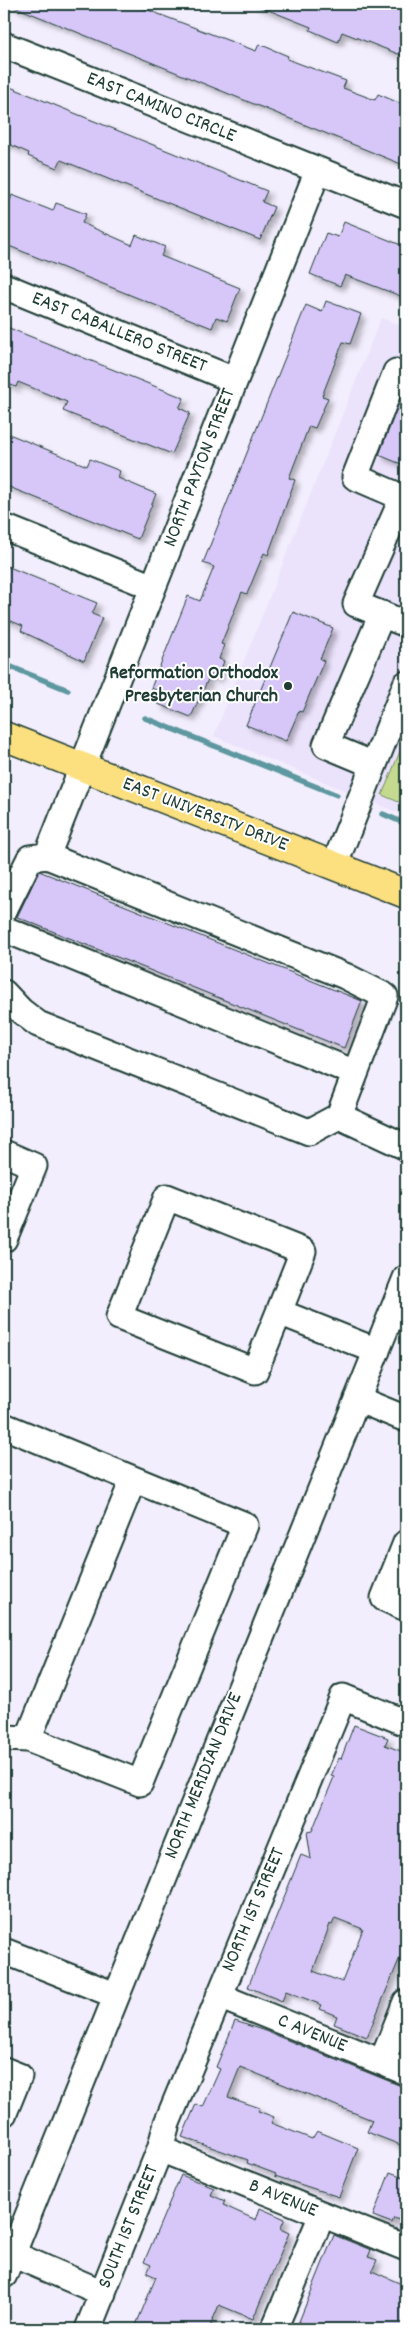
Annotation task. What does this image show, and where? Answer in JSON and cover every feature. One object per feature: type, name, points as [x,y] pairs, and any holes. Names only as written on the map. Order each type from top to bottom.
[{"type":"main road","name":"EAST UNIVERSITY DRIVE","points":[[4,736],[406,894]]},
{"type":"street","name":"EAST CAMINO CIRCLE","points":[[4,45],[406,205]]},
{"type":"street","name":"NORTH PAYTON STREET","points":[[47,856],[318,170]]},
{"type":"street","name":"EAST CABALLERO STREET","points":[[4,286],[234,380]]},
{"type":"street","points":[[406,376],[396,372],[355,477],[404,498],[356,604],[406,624]]},
{"type":"street","points":[[4,527],[153,587]]},
{"type":"street","points":[[374,766],[326,746],[382,614]]},
{"type":"street","points":[[334,866],[406,684]]},
{"type":"street","points":[[4,910],[30,858],[47,856],[344,976],[385,996],[339,1116],[308,1132],[38,1024],[21,1011],[4,993]]},
{"type":"street","points":[[4,929],[355,1073]]},
{"type":"street","points":[[339,1116],[406,1147]]},
{"type":"street","points":[[4,1153],[34,1166],[4,1239]]},
{"type":"street","points":[[167,1197],[303,1252],[279,1312],[255,1371],[119,1317],[167,1197]]},
{"type":"street","name":"NORTH MERIDIAN DRIVE","points":[[8,2265],[115,1995],[406,1278]]},
{"type":"street","points":[[279,1312],[376,1351]]},
{"type":"street","points":[[357,1399],[406,1419]]},
{"type":"street","points":[[4,1426],[244,1525],[140,1783],[16,1739],[133,1480]]},
{"type":"street","points":[[406,1543],[384,1598],[406,1608]]},
{"type":"street","name":"NORTH 1ST STREET","points":[[167,2123],[343,1697],[406,1724]]},
{"type":"street","points":[[4,1951],[115,1995]]},
{"type":"street","name":"C AVENUE","points":[[219,1996],[406,2072]]},
{"type":"street","points":[[382,2062],[406,2002]]},
{"type":"street","points":[[4,2070],[19,2076],[4,2113]]},
{"type":"street","name":"SOUTH 1ST STREET","points":[[88,2329],[160,2149],[167,2123]]},
{"type":"street","name":"B AVENUE","points":[[160,2149],[406,2248]]},
{"type":"street","points":[[274,2329],[322,2215]]},
{"type":"street","points":[[8,2265],[103,2293]]},
{"type":"shaded area","points":[[381,318],[406,328],[406,816],[214,736]]},
{"type":"green space","points":[[406,737],[406,805],[382,795]]},
{"type":"building","points":[[8,4],[132,4],[256,51],[259,44],[288,56],[287,59],[346,81],[343,88],[375,100],[378,94],[406,106],[406,166]]},
{"type":"building","points":[[253,4],[406,4],[406,57],[342,32],[338,42],[310,30],[311,27]]},
{"type":"building","points":[[10,87],[267,191],[262,202],[274,207],[260,240],[61,160],[57,168],[28,156],[29,153],[4,142],[4,103]]},
{"type":"building","points":[[12,195],[53,211],[56,203],[86,214],[82,223],[132,245],[136,235],[165,247],[161,256],[240,288],[227,321],[216,317],[212,328],[4,244],[4,217]]},
{"type":"building","points":[[344,222],[406,247],[406,298],[345,275],[340,286],[310,274],[326,233],[338,237]]},
{"type":"building","points":[[326,301],[361,314],[350,344],[343,342],[322,396],[328,398],[315,428],[309,426],[289,478],[295,480],[268,555],[264,553],[247,594],[242,592],[221,644],[224,645],[219,659],[224,661],[218,678],[210,675],[191,717],[158,704],[163,693],[151,688],[188,596],[200,601],[214,567],[203,563],[306,305],[322,312]]},
{"type":"building","points":[[4,326],[184,398],[179,408],[190,413],[172,454],[63,411],[67,402],[18,382],[16,387],[4,382]]},
{"type":"building","points":[[404,390],[406,390],[406,466],[379,455]]},
{"type":"building","points":[[9,434],[87,466],[90,459],[120,471],[118,478],[156,494],[138,539],[4,485],[4,447]]},
{"type":"building","points":[[4,565],[97,603],[92,614],[102,618],[84,661],[21,631],[23,626],[4,618]]},
{"type":"building","name":"Reformation Orthodox Presbyterian Church","points":[[293,612],[333,628],[320,659],[324,661],[302,712],[299,711],[286,741],[246,725]]},
{"type":"building","points":[[39,871],[362,1001],[344,1048],[17,917]]},
{"type":"building","points":[[354,1725],[388,1738],[385,1745],[406,1753],[406,1943],[367,2037],[334,2024],[337,2016],[320,2009],[322,2005],[286,1991],[282,2001],[248,1987],[301,1855],[311,1859],[307,1832],[312,1831],[334,1777],[331,1776],[339,1758],[341,1759]],"holes":[[[335,1918],[363,1929],[342,1982],[313,1971],[330,1924],[332,1925]]]},
{"type":"building","points":[[235,2021],[265,2031],[406,2088],[406,2147],[367,2132],[372,2120],[240,2067],[228,2097],[260,2108],[258,2111],[274,2117],[271,2123],[312,2139],[317,2131],[358,2148],[339,2197],[275,2176],[276,2174],[247,2163],[248,2160],[182,2137],[196,2104],[203,2107],[220,2069],[216,2067]]},
{"type":"building","points":[[390,2172],[406,2178],[406,2222],[394,2218],[392,2223],[373,2216]]},
{"type":"building","points":[[181,2175],[214,2188],[211,2195],[225,2201],[223,2205],[256,2220],[260,2208],[285,2219],[280,2229],[289,2233],[253,2319],[219,2305],[209,2329],[146,2329],[136,2325],[156,2277],[147,2273],[151,2265],[144,2262]]},
{"type":"building","points":[[334,2235],[371,2250],[368,2257],[377,2260],[372,2271],[406,2286],[406,2329],[296,2329]]},
{"type":"waterway","points":[[4,664],[68,690]]},
{"type":"waterway","points":[[145,718],[337,795]]},
{"type":"waterway","points":[[383,814],[406,824]]},
{"type":"place","name":"Reformation Orthodox Presbyterian Church","points":[[288,686]]}]
